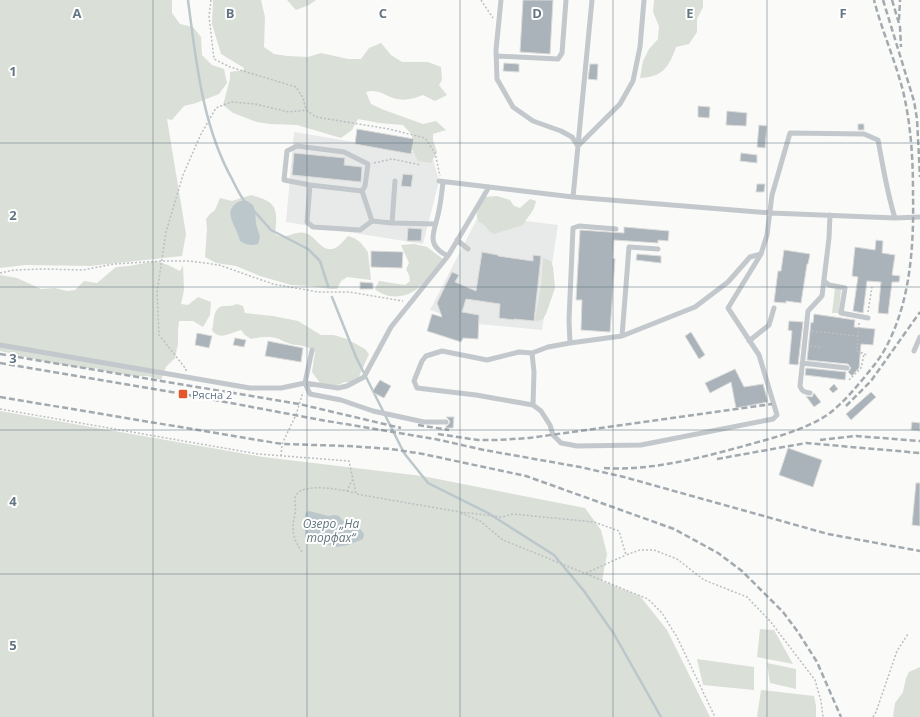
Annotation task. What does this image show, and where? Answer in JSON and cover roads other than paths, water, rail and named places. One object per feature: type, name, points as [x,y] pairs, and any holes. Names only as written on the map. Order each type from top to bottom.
[{"type":"lane","points":[[501,0],[497,79],[513,107],[533,121],[561,131],[572,137],[578,146]]},
{"type":"lane","points":[[497,56],[558,59],[562,53],[566,0]]},
{"type":"lane","points":[[574,197],[592,0]]},
{"type":"lane","points":[[578,146],[620,104],[633,81],[640,47],[644,0]]},
{"type":"lane","points":[[761,254],[750,257],[728,282],[695,307],[622,336],[548,347],[532,353],[519,352],[487,360],[442,351],[426,356],[422,361],[414,381],[417,388],[476,395],[533,405],[541,411],[550,425],[553,435],[561,443],[577,446],[641,445],[773,418],[778,414],[759,355],[728,308],[761,254],[767,235],[771,213],[772,195],[790,133],[864,134],[878,140],[894,218]]},
{"type":"lane","points":[[362,191],[310,185],[284,180],[287,151],[296,146],[344,152],[368,164],[365,186],[362,191],[372,221]]},
{"type":"lane","points":[[392,223],[395,181]]},
{"type":"lane","points":[[448,256],[438,251],[432,238],[439,211],[441,182],[574,197],[771,213],[894,218],[920,217]]},
{"type":"lane","points":[[310,185],[307,222],[313,227],[360,230],[372,221],[435,224]]},
{"type":"lane","points":[[0,345],[250,388],[281,388],[305,383],[338,388],[347,386],[364,377],[391,327],[448,256],[489,187]]},
{"type":"lane","points":[[810,393],[804,392],[800,386],[804,345],[808,312],[822,296],[829,238],[830,215]]},
{"type":"lane","points":[[570,343],[569,320],[573,228],[579,226],[616,229]]},
{"type":"lane","points":[[457,240],[468,249]]},
{"type":"lane","points":[[622,336],[629,247],[658,249]]},
{"type":"lane","points":[[824,281],[829,284],[845,288],[841,313],[868,318]]},
{"type":"lane","points":[[749,341],[769,325],[774,308]]},
{"type":"lane","points":[[914,351],[920,337]]},
{"type":"lane","points":[[312,350],[305,383],[310,394],[341,400],[373,411],[424,422],[446,422]]},
{"type":"lane","points":[[532,353],[534,372],[533,405]]},
{"type":"lane","points":[[802,363],[847,368]]},
{"type":"water","points":[[240,201],[247,201],[253,205],[260,237],[258,244],[249,245],[240,241],[230,214],[234,205]]},
{"type":"water","name":"Озеро „На торфах“","points":[[309,511],[328,516],[339,516],[343,521],[348,521],[350,525],[357,525],[364,534],[363,539],[348,545],[336,547],[305,537],[305,515],[306,512]]},
{"type":"waterway","points":[[188,0],[198,69],[207,114],[222,158],[238,191],[246,203]]},
{"type":"waterway","points":[[255,212],[271,230],[308,249],[320,261],[328,286]]},
{"type":"waterway","points":[[332,297],[356,357],[404,453],[428,483],[488,513],[554,555],[584,591],[614,634],[661,717]]},
{"type":"railway","points":[[604,468],[640,468],[675,463],[727,451],[798,430],[818,421],[842,403],[878,361],[885,349],[894,331],[906,292],[913,232],[913,167],[910,129],[903,91],[874,0]]},
{"type":"railway","points":[[883,0],[914,101],[917,119],[920,177]]},
{"type":"railway","points":[[892,0],[900,27],[901,47]]},
{"type":"railway","points":[[899,20],[900,0]]},
{"type":"railway","points":[[846,406],[871,381],[920,312]]},
{"type":"railway","points":[[0,354],[299,404],[401,428]]},
{"type":"railway","points":[[0,363],[435,439],[484,450],[580,467],[624,477],[828,534],[920,551]]},
{"type":"railway","points":[[0,397],[282,444],[391,449],[423,454],[526,476],[674,529],[718,553],[742,571],[783,612],[817,662],[841,717]]},
{"type":"railway","points":[[438,434],[478,440],[529,438],[772,404]]},
{"type":"railway","points":[[418,425],[449,430]]},
{"type":"railway","points":[[820,440],[856,436],[920,441]]},
{"type":"railway","points":[[717,459],[806,443],[920,453]]},
{"type":"place","name":"Рясна 2","points":[[183,394]]}]
